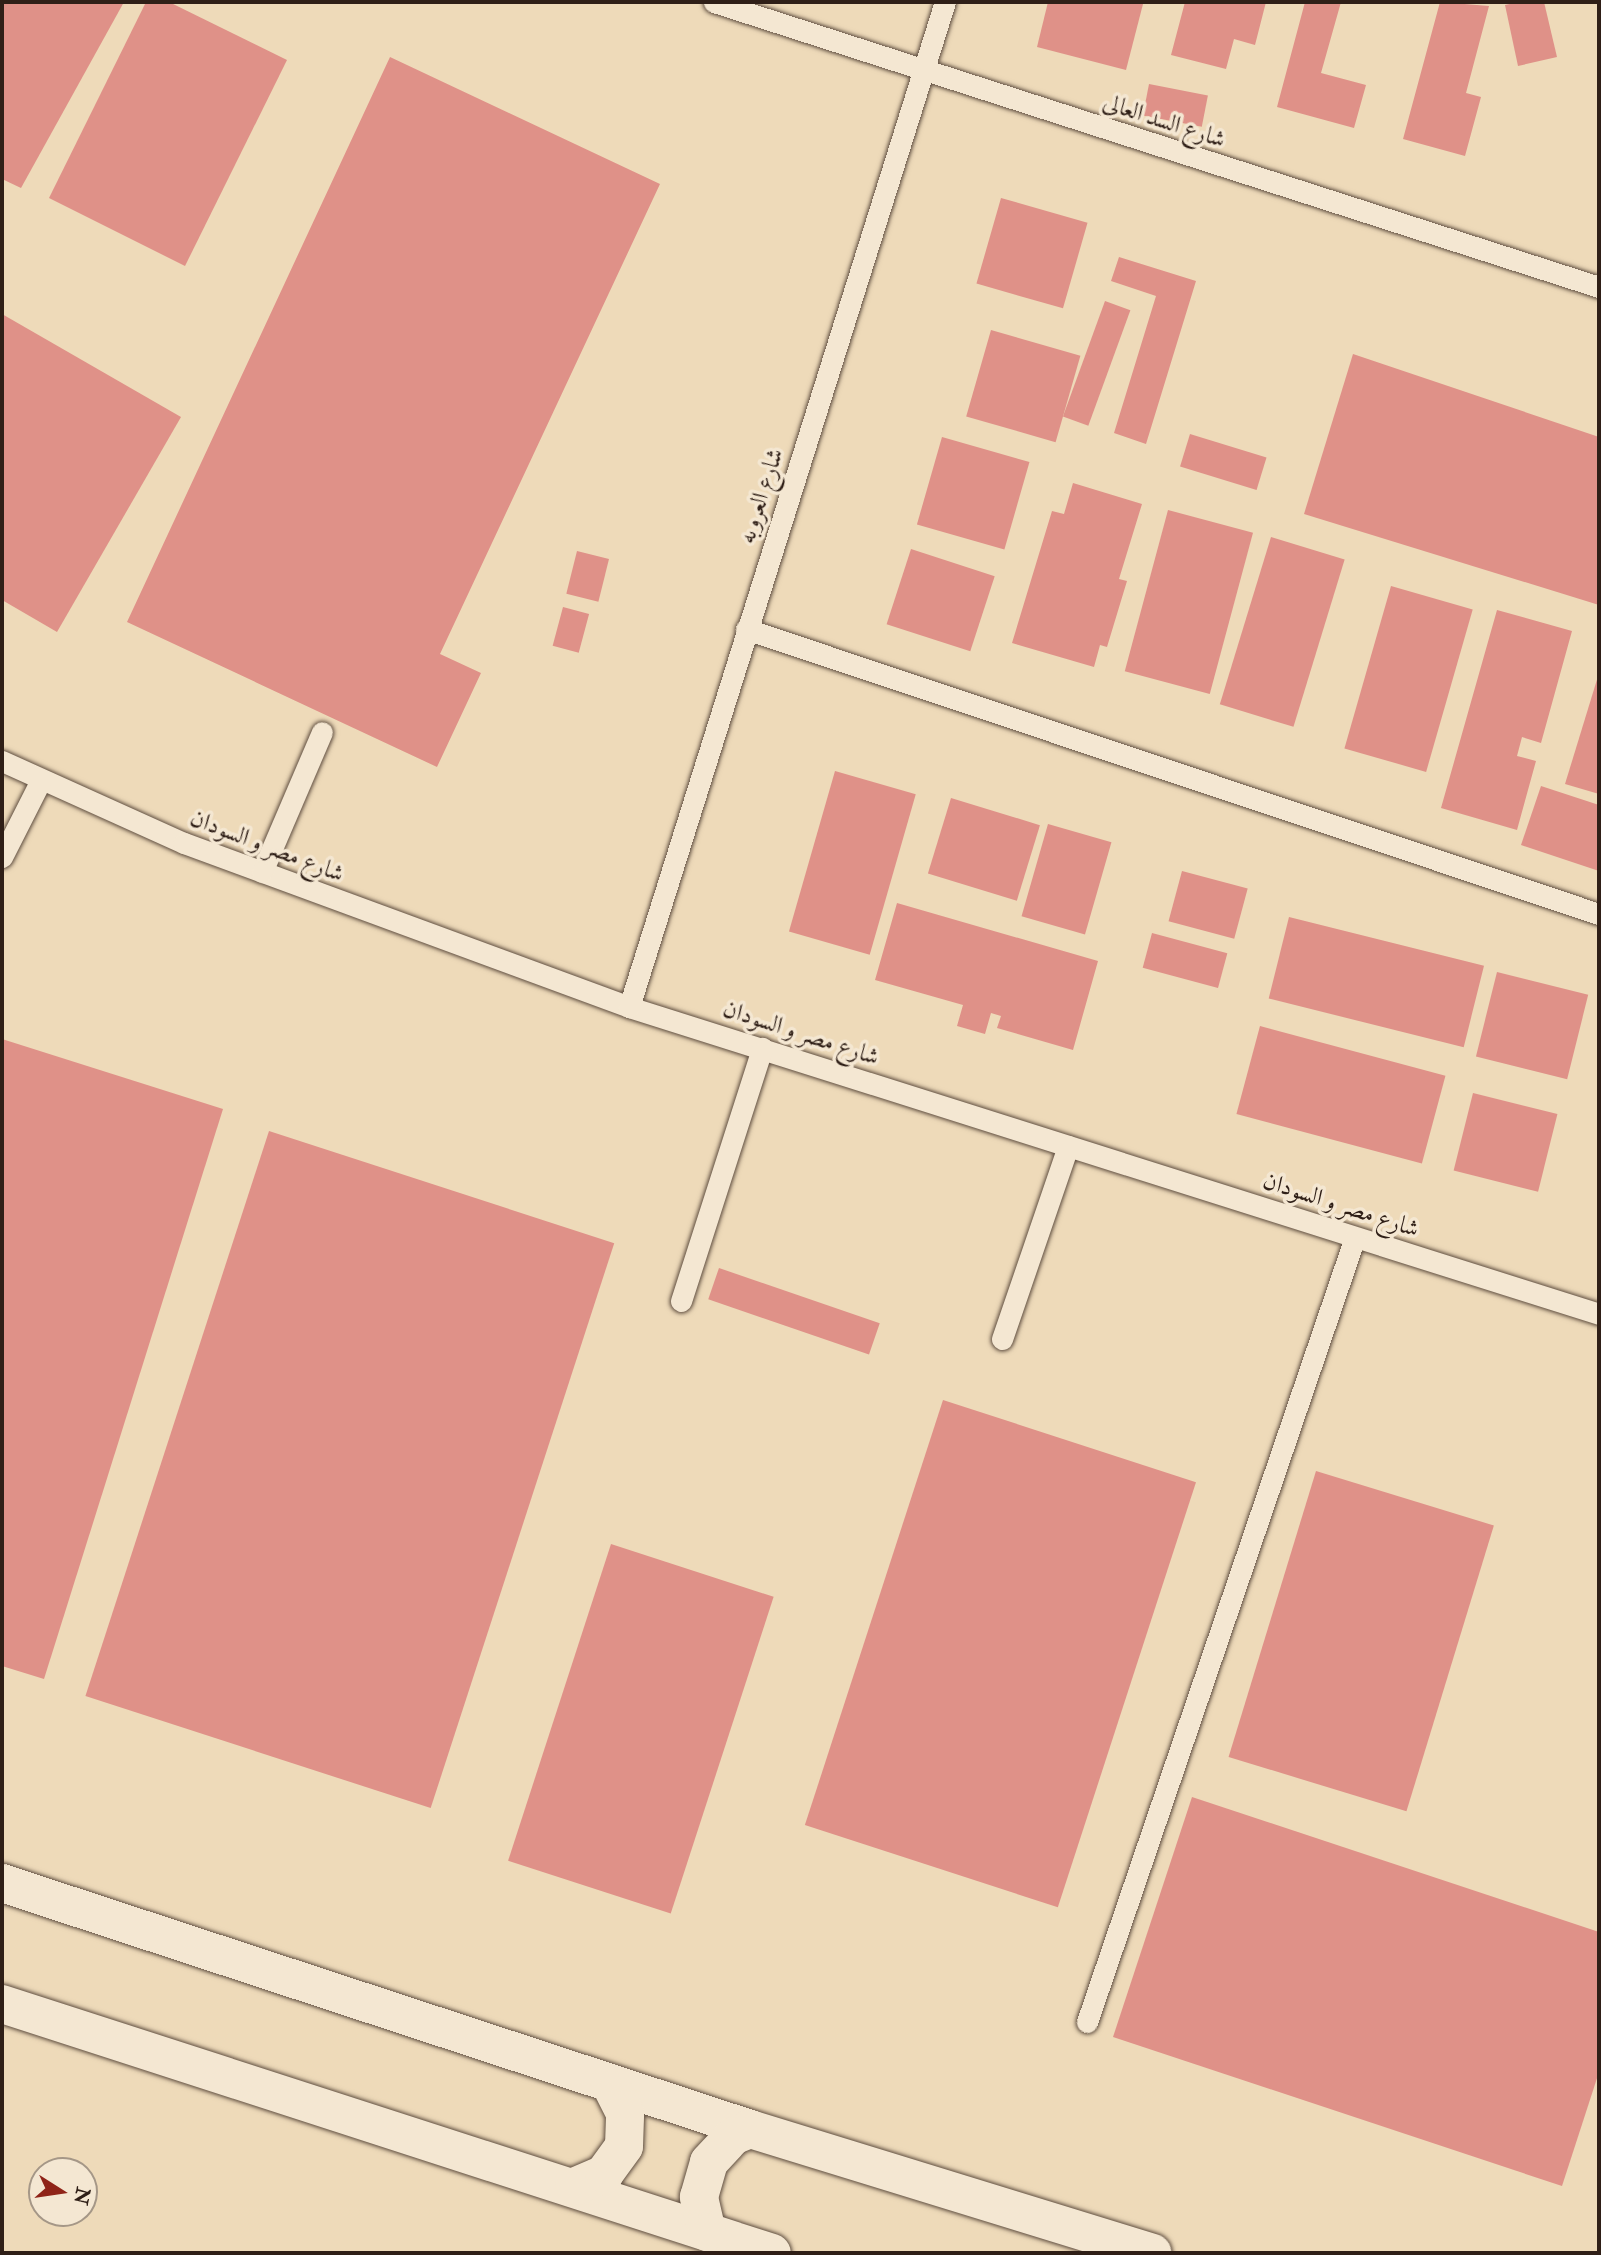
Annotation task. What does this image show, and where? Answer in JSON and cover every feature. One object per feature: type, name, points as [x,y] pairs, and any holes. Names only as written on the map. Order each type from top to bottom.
[{"type":"street","points":[[2,1883],[750,2129],[1152,2253]]},
{"type":"street","points":[[2,2004],[772,2253]]},
{"type":"street","points":[[574,2188],[604,2174],[624,2146],[625,2113],[610,2083]]},
{"type":"street","points":[[707,2232],[699,2197],[709,2162],[733,2136],[750,2129]]},
{"type":"lane","name":"شارع السد العالى","points":[[714,2],[923,72],[1599,287]]},
{"type":"lane","name":"شارع العروبه","points":[[629,1007],[945,2]]},
{"type":"lane","points":[[746,629],[1599,914]]},
{"type":"lane","points":[[262,872],[322,732]]},
{"type":"lane","name":"شارع مصر و السودان","points":[[2,761],[40,782],[262,872],[629,1007],[1599,1314]]},
{"type":"lane","points":[[2,857],[40,782]]},
{"type":"lane","points":[[681,1301],[762,1048]]},
{"type":"lane","points":[[1002,1339],[1068,1146]]},
{"type":"lane","points":[[1087,2022],[1355,1237]]},
{"type":"building","points":[[2,2],[124,2],[21,188],[2,179]]},
{"type":"building","points":[[146,2],[169,2],[287,60],[185,266],[49,198]]},
{"type":"building","points":[[1048,2],[1143,4],[1126,70],[1037,47]]},
{"type":"building","points":[[1185,2],[1266,2],[1255,45],[1234,39],[1226,69],[1171,55]]},
{"type":"building","points":[[1305,2],[1341,2],[1321,73],[1366,85],[1354,128],[1277,107]]},
{"type":"building","points":[[1440,2],[1489,6],[1466,93],[1481,97],[1465,156],[1403,139]]},
{"type":"building","points":[[1544,2],[1557,57],[1518,66],[1505,5]]},
{"type":"building","points":[[390,57],[660,184],[440,654],[481,673],[437,767],[127,622]]},
{"type":"building","points":[[1149,84],[1208,95],[1202,127],[1143,115]]},
{"type":"building","points":[[1001,198],[1088,223],[1063,308],[976,284]]},
{"type":"building","points":[[1119,257],[1196,281],[1146,444],[1114,433],[1156,296],[1111,281]]},
{"type":"building","points":[[1105,301],[1130,310],[1088,426],[1063,417]]},
{"type":"building","points":[[2,314],[181,417],[57,632],[2,600]]},
{"type":"building","points":[[991,330],[1080,356],[1056,442],[966,417]]},
{"type":"building","points":[[1353,354],[1599,437],[1599,605],[1304,514]]},
{"type":"building","points":[[1190,434],[1267,457],[1257,490],[1180,467]]},
{"type":"building","points":[[942,437],[1029,462],[1004,550],[917,524]]},
{"type":"building","points":[[1073,483],[1142,504],[1119,579],[1127,581],[1107,647],[1100,645],[1094,667],[1012,643],[1052,511],[1064,514]]},
{"type":"building","points":[[1168,510],[1253,533],[1210,694],[1125,671]]},
{"type":"building","points":[[1271,537],[1345,560],[1293,727],[1220,704]]},
{"type":"building","points":[[911,549],[995,576],[970,651],[887,624]]},
{"type":"building","points":[[577,551],[609,559],[598,602],[566,594]]},
{"type":"building","points":[[1391,586],[1473,609],[1426,772],[1344,748]]},
{"type":"building","points":[[563,607],[589,614],[579,653],[553,646]]},
{"type":"building","points":[[1497,610],[1572,631],[1541,743],[1522,737],[1517,756],[1536,761],[1517,830],[1441,808]]},
{"type":"building","points":[[1599,673],[1599,794],[1565,784]]},
{"type":"building","points":[[835,771],[916,794],[870,955],[789,932]]},
{"type":"building","points":[[1541,786],[1599,805],[1599,871],[1521,845]]},
{"type":"building","points":[[951,798],[1040,825],[1017,901],[928,874]]},
{"type":"building","points":[[1048,824],[1111,842],[1085,934],[1022,916]]},
{"type":"building","points":[[1182,871],[1248,889],[1234,939],[1169,921]]},
{"type":"building","points":[[897,903],[1098,961],[1073,1050],[997,1028],[1001,1016],[991,1013],[985,1034],[957,1026],[963,1005],[875,980]]},
{"type":"building","points":[[1289,917],[1484,966],[1464,1047],[1269,999]]},
{"type":"building","points":[[1152,933],[1227,953],[1218,988],[1143,968]]},
{"type":"building","points":[[1497,972],[1588,995],[1567,1079],[1476,1056]]},
{"type":"building","points":[[1260,1026],[1445,1076],[1422,1164],[1236,1114]]},
{"type":"building","points":[[2,1039],[223,1109],[44,1679],[2,1666]]},
{"type":"building","points":[[1473,1093],[1557,1114],[1538,1192],[1454,1171]]},
{"type":"building","points":[[269,1131],[614,1243],[431,1808],[85,1696]]},
{"type":"building","points":[[719,1268],[880,1323],[869,1355],[708,1299]]},
{"type":"building","points":[[943,1400],[1196,1482],[1058,1907],[805,1825]]},
{"type":"building","points":[[1316,1471],[1494,1525],[1406,1811],[1229,1757]]},
{"type":"building","points":[[611,1544],[774,1597],[671,1914],[508,1861]]},
{"type":"building","points":[[1192,1797],[1599,1932],[1599,2072],[1562,2186],[1113,2037]]}]
